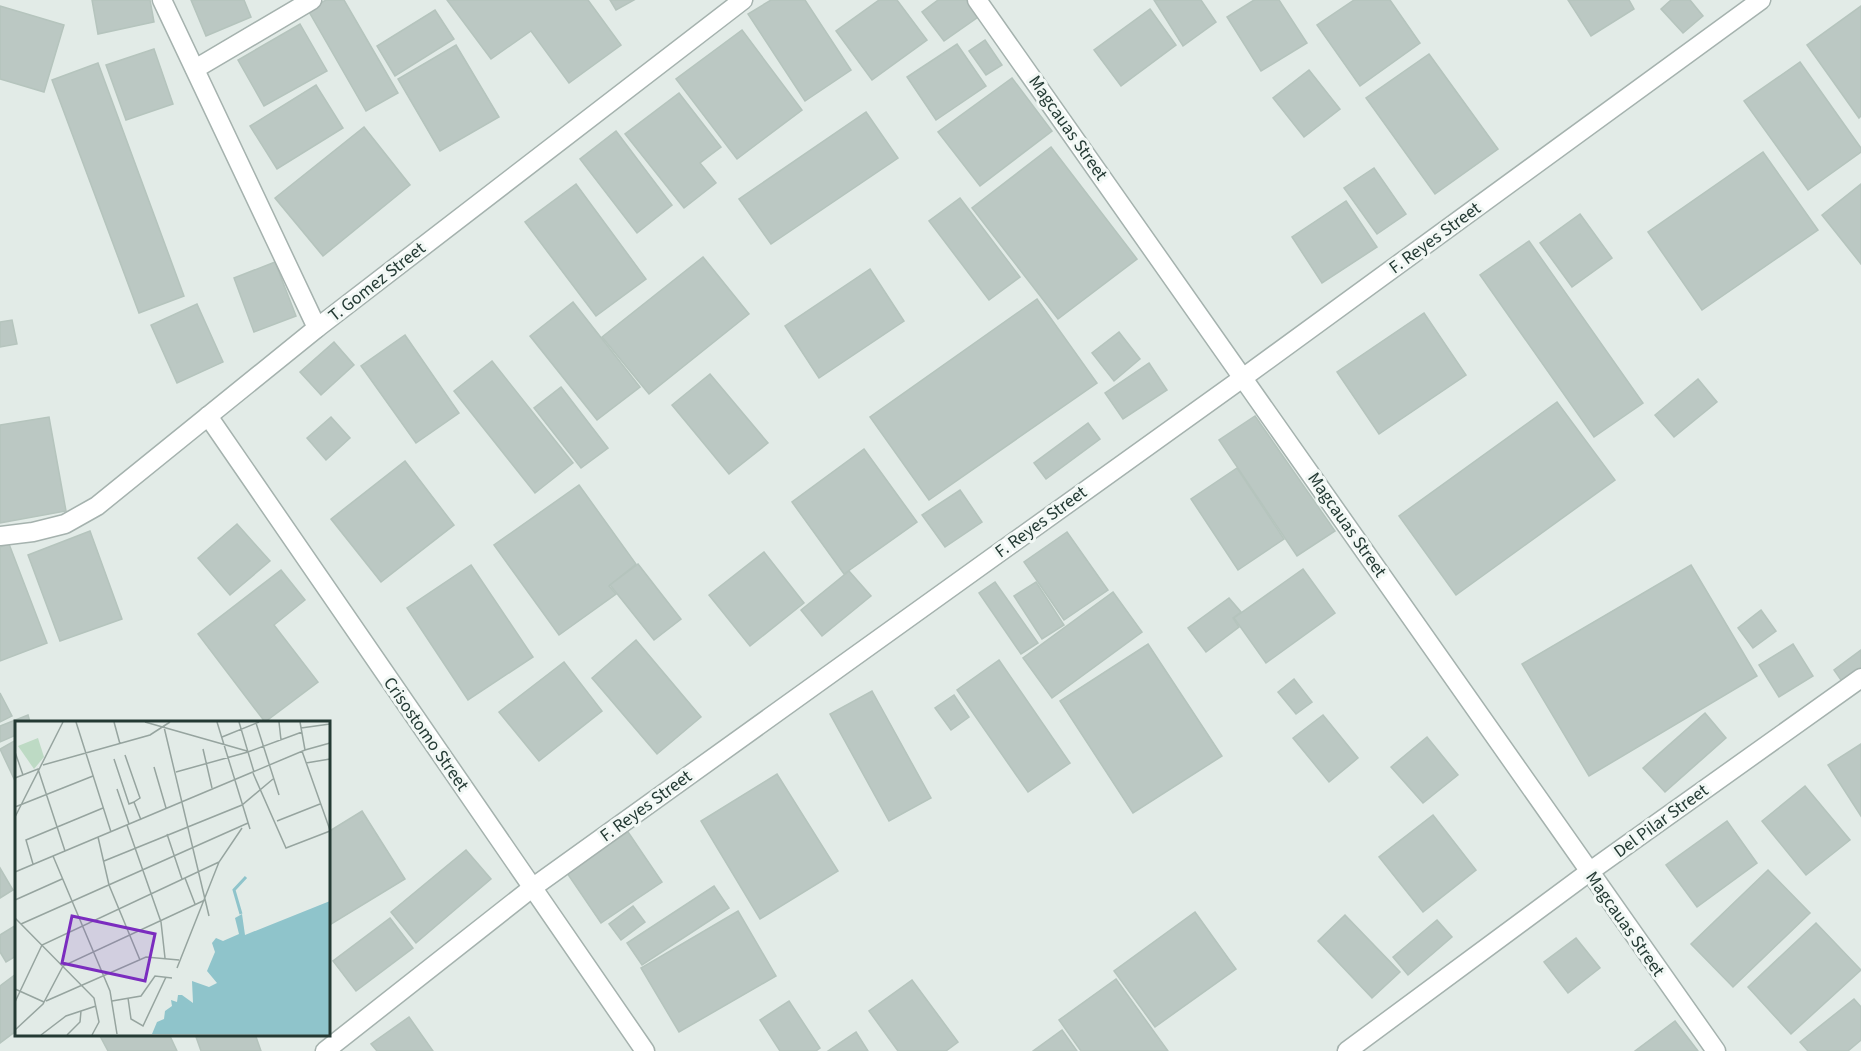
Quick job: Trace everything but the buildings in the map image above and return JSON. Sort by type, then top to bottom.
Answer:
[{"type":"street","points":[[162,0],[317,327]]},
{"type":"street","points":[[195,69],[312,0]]},
{"type":"street","name":"T. Gomez Street","points":[[0,536],[33,532],[65,524],[97,506],[317,327],[743,0]]},
{"type":"street","name":"Magcauas Street","points":[[977,0],[1716,1051]]},
{"type":"street","name":"F. Reyes Street","points":[[325,1051],[532,888],[1244,377],[1761,0]]},
{"type":"street","name":"Crisostomo Street","points":[[208,416],[645,1051]]},
{"type":"street","name":"Del Pilar Street","points":[[1347,1051],[1589,872],[1861,678]]}]
